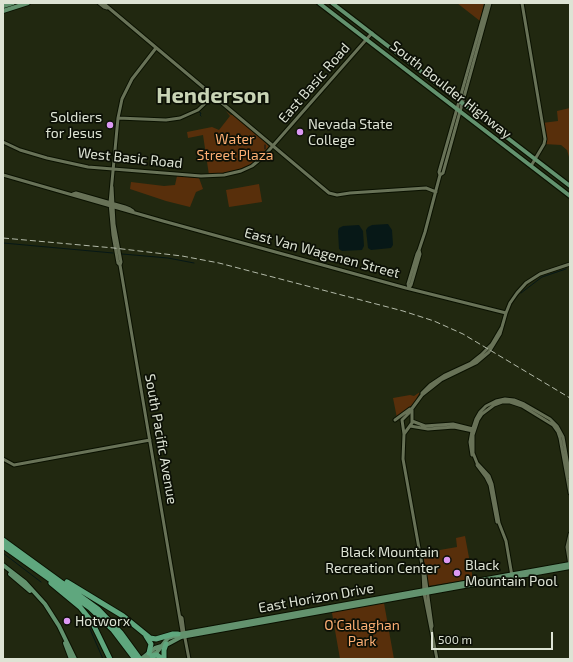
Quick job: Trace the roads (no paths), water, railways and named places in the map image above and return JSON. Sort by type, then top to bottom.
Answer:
[{"type":"highway","points":[[3,540],[98,609],[121,633],[141,659]]},
{"type":"highway","points":[[3,546],[73,595],[97,615],[113,630],[135,659]]},
{"type":"highway","points":[[28,558],[123,616],[153,639],[178,634]]},
{"type":"highway","points":[[30,565],[85,613],[94,626],[110,659]]},
{"type":"highway","points":[[145,634],[151,644],[149,656],[157,655],[163,659],[164,645]]},
{"type":"main road","points":[[3,6],[18,3]]},
{"type":"main road","points":[[3,11],[14,4],[28,3]]},
{"type":"main road","name":"South Boulder Highway","points":[[319,3],[570,197]]},
{"type":"main road","name":"South Boulder Highway","points":[[332,3],[570,186]]},
{"type":"main road","points":[[480,117],[483,112]]},
{"type":"main road","points":[[502,134],[506,130]]},
{"type":"main road","name":"East Horizon Drive","points":[[184,635],[328,607],[512,576],[570,564]]},
{"type":"main road","points":[[3,567],[12,571],[53,615],[72,658]]},
{"type":"main road","points":[[3,567],[31,590],[61,633]]},
{"type":"main road","name":"East Horizon Drive","points":[[184,635],[310,614],[425,591]]},
{"type":"main road","points":[[358,605],[363,602],[376,600],[377,598]]},
{"type":"main road","points":[[310,614],[328,607]]},
{"type":"main road","points":[[46,610],[53,615]]},
{"type":"main road","points":[[164,645],[168,638],[178,634],[184,635]]},
{"type":"main road","points":[[141,659],[149,656],[155,648],[184,635]]},
{"type":"street","points":[[99,3],[104,7],[109,8]]},
{"type":"street","points":[[103,3],[332,195],[426,188],[436,192]]},
{"type":"street","points":[[522,3],[545,139],[544,144],[531,166]]},
{"type":"street","points":[[409,288],[420,254],[419,250],[436,192],[440,175],[439,172],[459,110],[488,6]]},
{"type":"street","name":"East Basic Road","points":[[272,146],[372,33]]},
{"type":"street","name":"South Pacific Avenue","points":[[156,48],[132,78],[122,100],[118,118],[112,204],[121,262],[120,265],[189,659]]},
{"type":"street","points":[[118,118],[166,120],[180,118],[198,110],[213,96]]},
{"type":"street","name":"West Basic Road","points":[[3,142],[33,154],[68,163],[114,169],[201,176],[241,171],[252,166],[263,157],[272,146]]},
{"type":"street","name":"East Van Wagenen Street","points":[[3,175],[130,208],[133,211],[146,216],[506,314]]},
{"type":"street","points":[[436,659],[425,591],[424,575],[403,459],[404,434],[402,420],[413,408],[425,389],[440,378],[482,356],[492,344],[502,327],[514,296],[529,281],[545,272],[570,264]]},
{"type":"street","points":[[512,576],[506,541],[499,523],[492,484],[489,476],[477,462],[474,455],[472,442],[473,430],[478,415],[486,406],[505,399],[522,402],[553,421],[563,437],[570,477]]},
{"type":"street","points":[[473,430],[482,414],[491,406],[502,402],[518,404],[548,421],[556,429],[559,435],[570,493]]},
{"type":"street","points":[[396,420],[413,408]]},
{"type":"street","points":[[404,434],[410,426],[413,408]]},
{"type":"street","points":[[406,417],[409,417],[425,426],[453,424],[473,430]]},
{"type":"street","points":[[403,425],[406,427],[410,426],[428,429],[454,427],[473,430]]},
{"type":"street","points":[[3,460],[14,465],[150,440]]},
{"type":"street","points":[[570,534],[567,547],[570,564]]},
{"type":"street","points":[[570,541],[570,556]]},
{"type":"waterway","points":[[199,112],[201,113],[201,116]]},
{"type":"waterway","points":[[239,153],[244,150]]},
{"type":"waterway","points":[[3,243],[113,253]]},
{"type":"waterway","points":[[122,254],[168,258],[194,263]]},
{"type":"waterway","points":[[521,293],[542,277],[566,269]]},
{"type":"waterway","points":[[3,553],[41,582]]},
{"type":"waterway","points":[[90,629],[103,659]]},
{"type":"railway","points":[[3,238],[182,256],[219,263],[403,311],[434,321],[463,334],[570,398]]},
{"type":"place","name":"Soldiers for Jesus","points":[[110,125]]},
{"type":"place","name":"Nevada State College","points":[[300,132]]},
{"type":"place","name":"Black Mountain Recreation Center","points":[[447,560]]},
{"type":"place","name":"Black Mountain Pool","points":[[457,573]]},
{"type":"place","name":"Hotworx","points":[[67,621]]},
{"type":"district","name":"Henderson","points":[[213,96]]},
{"type":"park label","name":"Water Street Plaza","points":[[235,148]]},
{"type":"park label","name":"O'Callaghan Park","points":[[362,634]]}]
